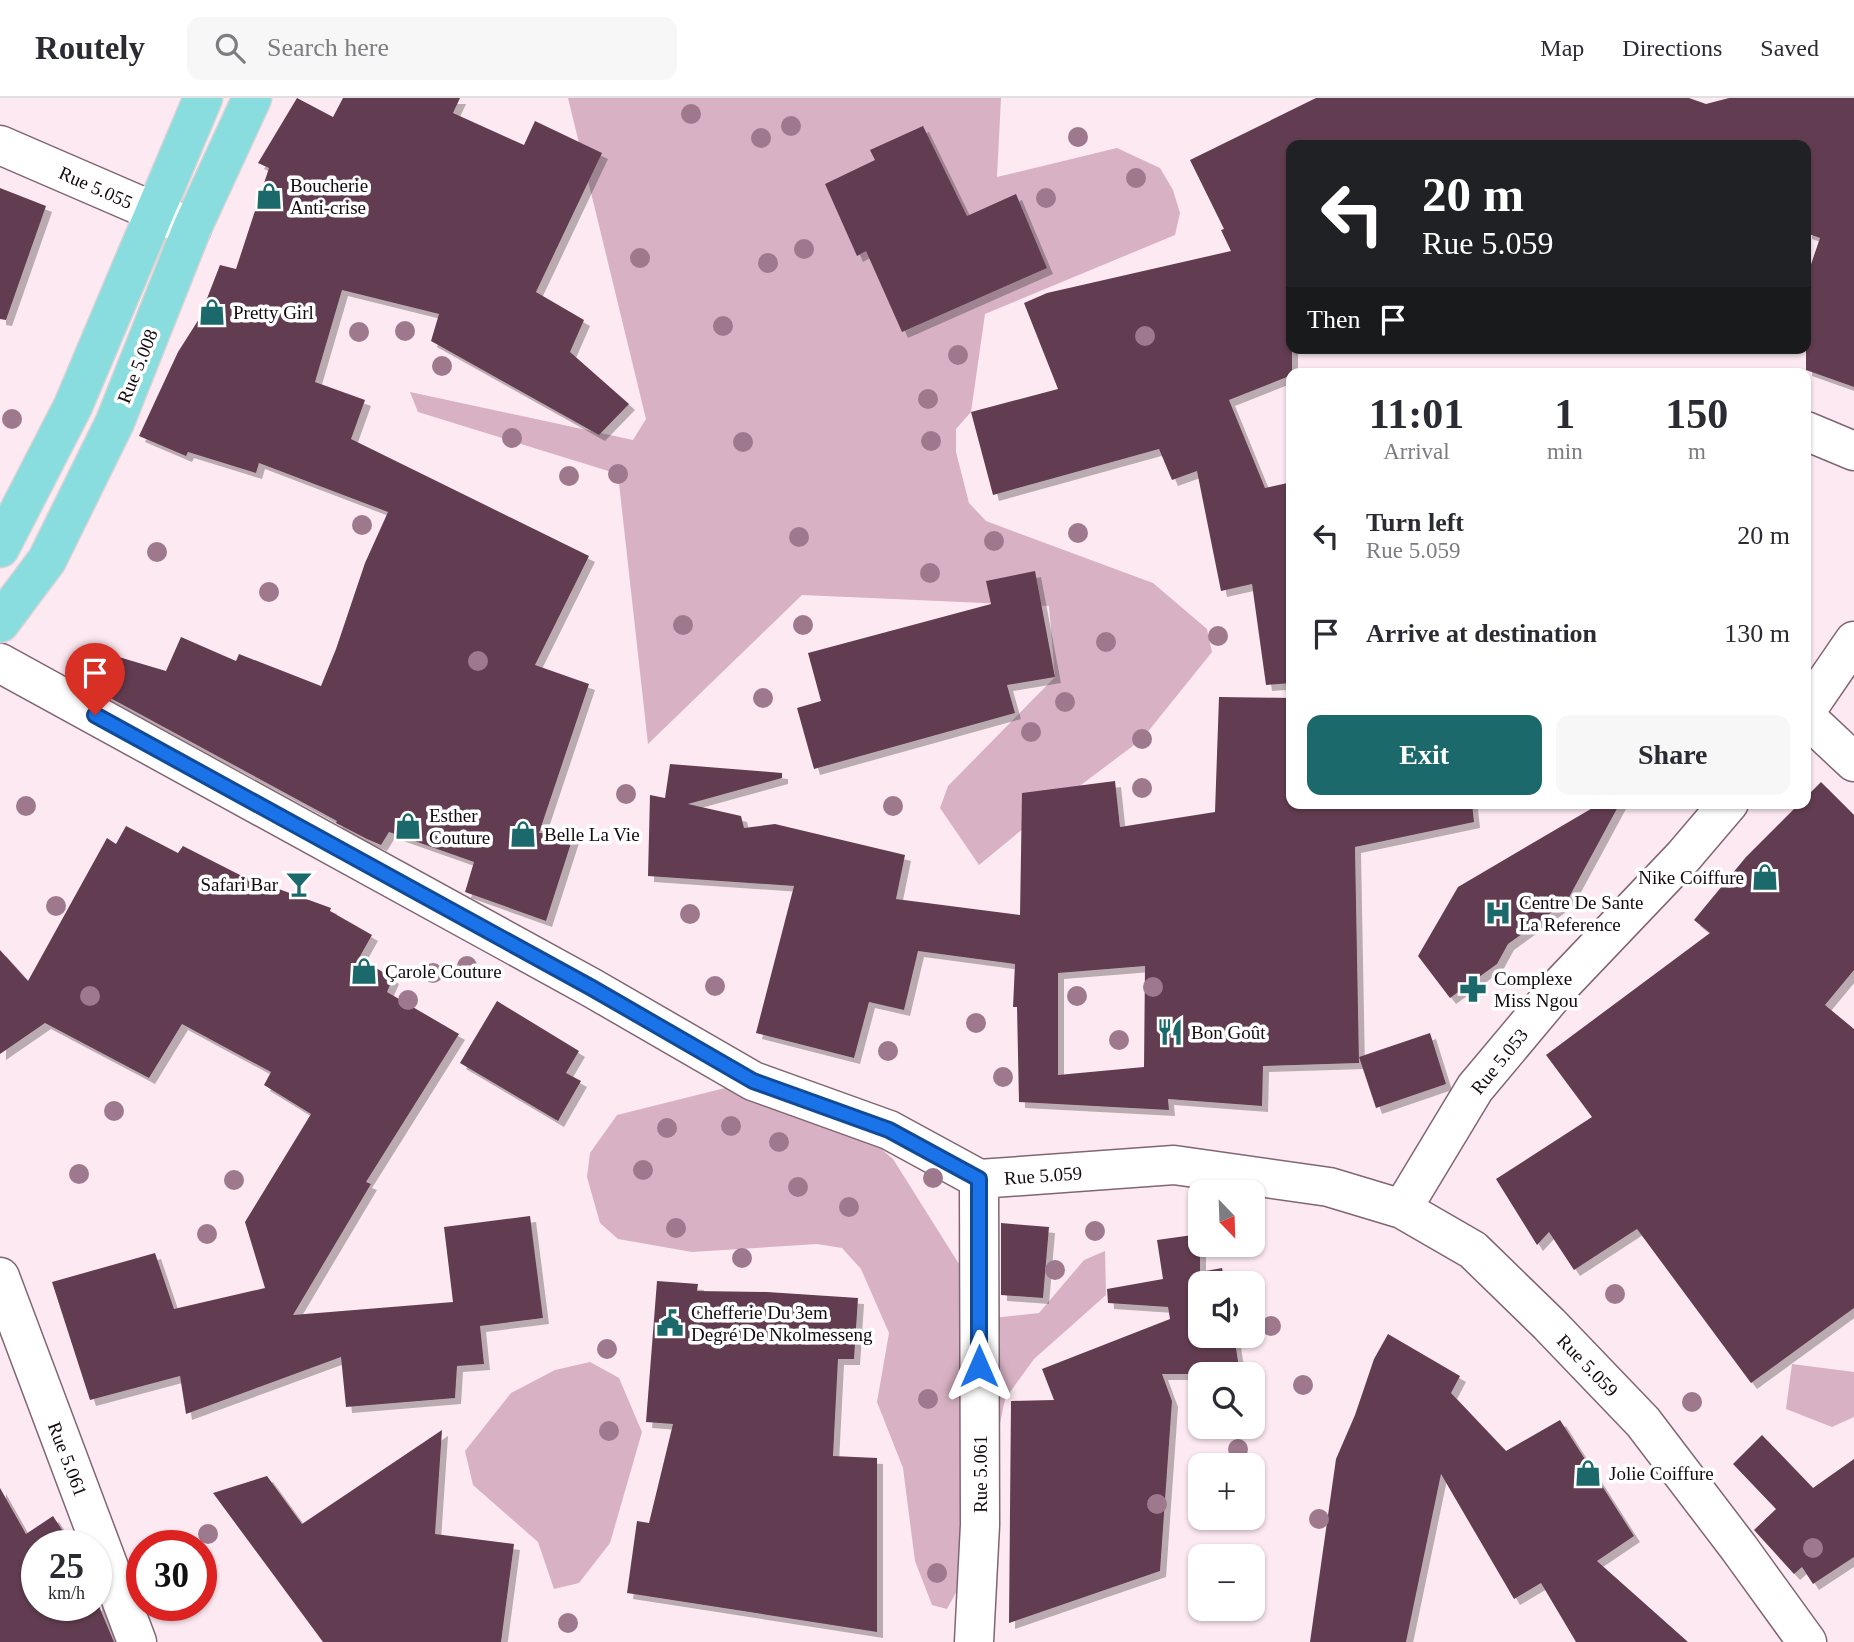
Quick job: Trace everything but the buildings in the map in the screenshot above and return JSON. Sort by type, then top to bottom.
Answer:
[{"type":"main road","points":[[0,548],[73,406],[203,98]]},
{"type":"main road","name":"Rue 5.008","points":[[0,623],[47,560],[115,422],[192,228],[252,98]]},
{"type":"street","name":"Rue 5.055","points":[[0,145],[192,228]]},
{"type":"street","points":[[1811,433],[1854,451]]},
{"type":"street","points":[[1811,704],[1854,641]]},
{"type":"street","name":"Rue 5.059","points":[[0,663],[592,988],[753,1081],[889,1130],[979,1179],[1174,1165],[1329,1187],[1402,1209],[1473,1250],[1643,1422],[1807,1642]]},
{"type":"street","points":[[1811,722],[1854,762]]},
{"type":"street","name":"Rue 5.053","points":[[1402,1209],[1475,1088],[1562,984],[1683,857],[1724,809]]},
{"type":"street","name":"Rue 5.061","points":[[974,1642],[980,1525],[979,1179]]},
{"type":"street","name":"Rue 5.061","points":[[0,1277],[137,1642]]},
{"type":"shaded area","points":[[568,98],[1001,98],[997,177],[1117,148],[1160,168],[1173,190],[1180,213],[1175,235],[985,314],[971,412],[956,429],[956,452],[969,503],[986,521],[1153,583],[1207,629],[1212,652],[1142,739],[979,865],[940,808],[948,786],[1055,677],[1049,606],[802,595],[648,744],[618,474],[418,412],[410,392],[633,440],[646,419]]},
{"type":"shaded area","points":[[753,1081],[840,1114],[893,1159],[993,1318],[1039,1313],[1084,1260],[1105,1251],[1106,1295],[1034,1359],[1005,1399],[971,1565],[947,1609],[932,1605],[915,1561],[903,1468],[877,1402],[889,1333],[861,1269],[842,1248],[817,1244],[692,1252],[618,1239],[600,1223],[587,1177],[590,1153],[617,1115]]},
{"type":"shaded area","points":[[590,1362],[619,1378],[642,1432],[610,1543],[579,1583],[554,1589],[538,1542],[473,1485],[465,1451],[511,1393],[555,1370]]},
{"type":"shaded area","points":[[1792,1364],[1854,1372],[1854,1417],[1832,1427],[1786,1409]]},
{"type":"place","name":"Boucherie Anti-crise","points":[[269,196]]},
{"type":"place","name":"Pretty Girl","points":[[212,312]]},
{"type":"place","name":"Esther Couture","points":[[408,826]]},
{"type":"place","name":"Belle La Vie","points":[[523,834]]},
{"type":"place","name":"Nike Coiffure","points":[[1765,877]]},
{"type":"place","name":"Safari Bar","points":[[299,884]]},
{"type":"place","name":"Centre De Sante La Reference","points":[[1498,913]]},
{"type":"place","name":"Çarole Couture","points":[[364,971]]},
{"type":"place","name":"Complexe Miss Ngou","points":[[1473,989]]},
{"type":"place","name":"Bon Goût","points":[[1170,1032]]},
{"type":"place","name":"Chefferie Du 3em Degré De Nkolmesseng","points":[[670,1323]]},
{"type":"place","name":"Jolie Coiffure","points":[[1588,1473]]},
{"type":"route","points":[[95,715],[592,988],[753,1081],[889,1130],[979,1179],[979,1366]]}]
